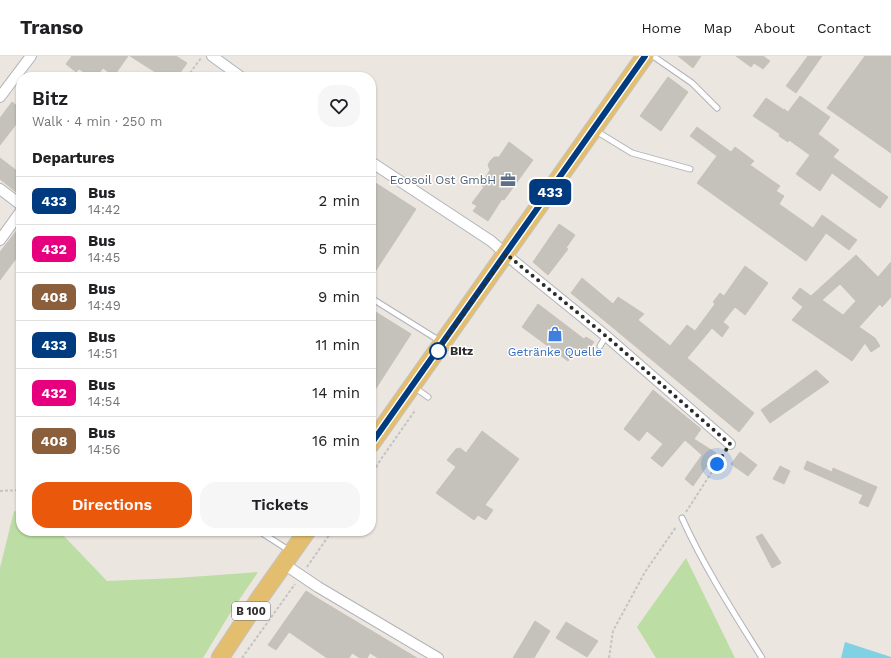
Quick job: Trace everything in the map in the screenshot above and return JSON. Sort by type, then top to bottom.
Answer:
[{"type":"main road","points":[[376,437],[413,387],[645,56]]},
{"type":"main road","name":"B 100","points":[[220,658],[303,536]]},
{"type":"street","points":[[19,72],[31,56]]},
{"type":"street","points":[[212,56],[233,72]]},
{"type":"street","points":[[0,96],[16,75]]},
{"type":"street","points":[[376,165],[484,236],[606,336],[730,444]]},
{"type":"street","points":[[0,189],[16,201]]},
{"type":"street","points":[[0,240],[16,218]]},
{"type":"street","points":[[288,558],[301,576],[438,658]]},
{"type":"lane","points":[[653,56],[692,83],[717,108]]},
{"type":"lane","points":[[594,129],[632,153],[690,169]]},
{"type":"lane","points":[[376,301],[443,343]]},
{"type":"lane","points":[[600,346],[606,336]]},
{"type":"lane","points":[[413,387],[428,397]]},
{"type":"lane","points":[[682,518],[690,536],[762,658]]},
{"type":"lane","points":[[264,536],[288,558]]},
{"type":"path","points":[[191,72],[204,56]]},
{"type":"path","points":[[376,468],[414,412],[414,407]]},
{"type":"path","points":[[609,658],[614,631],[646,572],[730,444]]},
{"type":"path","points":[[0,491],[16,489]]},
{"type":"path","points":[[242,658],[329,536]]},
{"type":"green space","points":[[14,511],[16,511],[16,536],[64,536],[107,581],[258,572],[229,615],[203,658],[0,658],[0,568]]},
{"type":"green space","points":[[686,558],[735,658],[656,658],[637,627]]},
{"type":"water","points":[[845,642],[891,657],[891,658],[841,658]]},
{"type":"building","points":[[72,56],[128,56],[117,72],[108,72],[103,68],[100,72],[84,72],[79,69],[76,72],[66,64]]},
{"type":"building","points":[[130,56],[176,56],[187,63],[181,72],[155,72]]},
{"type":"building","points":[[678,56],[701,56],[693,68]]},
{"type":"building","points":[[736,56],[763,56],[770,61],[763,69],[754,63],[751,67]]},
{"type":"building","points":[[808,56],[822,56],[796,93],[786,86]]},
{"type":"building","points":[[865,56],[891,56],[891,153],[827,108]]},
{"type":"building","points":[[668,77],[688,92],[661,131],[640,116]]},
{"type":"building","points":[[800,96],[830,117],[818,134],[839,150],[833,157],[888,197],[880,208],[832,173],[820,191],[796,174],[810,155],[789,140],[788,142],[779,136],[780,134],[753,116],[766,98],[788,112]]},
{"type":"building","points":[[12,102],[16,105],[16,124],[0,145],[0,118]]},
{"type":"building","points":[[697,127],[731,152],[735,147],[754,161],[750,165],[780,186],[776,191],[784,196],[779,204],[813,228],[822,215],[857,240],[849,250],[826,233],[806,261],[697,183],[717,156],[690,136]]},
{"type":"building","points":[[509,142],[533,160],[504,200],[502,199],[488,221],[473,211],[477,206],[472,203],[484,187],[481,185],[490,170],[488,165],[490,161],[494,157],[499,157]]},
{"type":"building","points":[[0,158],[16,170],[16,192],[0,179]]},
{"type":"building","points":[[376,183],[416,209],[376,270]]},
{"type":"building","points":[[559,224],[575,235],[566,248],[568,249],[548,275],[533,262]]},
{"type":"building","points":[[16,231],[16,259],[0,280],[0,252]]},
{"type":"building","points":[[856,255],[878,277],[891,262],[891,297],[882,307],[880,304],[859,327],[875,338],[880,346],[871,352],[865,343],[852,361],[792,320],[803,307],[792,298],[800,288],[811,296]],"holes":[[[840,284],[856,301],[843,315],[822,300]]]},
{"type":"building","points":[[745,266],[768,283],[745,315],[735,307],[723,322],[729,327],[722,337],[712,328],[687,358],[754,413],[739,432],[571,293],[582,278],[613,304],[618,297],[644,314],[638,320],[670,346],[687,325],[695,331],[715,304],[713,302],[720,293],[724,296]]},
{"type":"building","name":"Getränke Quelle","points":[[538,304],[584,339],[586,337],[594,342],[584,356],[576,350],[568,361],[522,327]]},
{"type":"building","points":[[376,312],[411,334],[376,388]]},
{"type":"building","points":[[816,370],[829,382],[770,423],[761,410]]},
{"type":"building","points":[[653,390],[701,429],[694,439],[716,453],[693,486],[685,479],[702,455],[685,440],[662,467],[651,458],[663,444],[647,431],[639,441],[624,429]]},
{"type":"building","points":[[482,431],[519,459],[485,505],[493,510],[486,520],[478,515],[474,520],[436,493],[456,467],[447,460],[456,449],[460,448],[466,453]]},
{"type":"building","points":[[740,452],[757,465],[748,476],[731,464]]},
{"type":"building","points":[[807,461],[832,472],[833,468],[877,487],[868,507],[859,503],[863,495],[804,469]]},
{"type":"building","points":[[780,466],[790,471],[784,484],[773,479]]},
{"type":"building","points":[[762,534],[781,563],[772,568],[756,537]]},
{"type":"building","points":[[306,591],[417,658],[378,658],[370,653],[367,658],[360,658],[352,653],[349,658],[327,658],[289,632],[276,650],[268,645]]},
{"type":"building","points":[[535,621],[550,631],[534,658],[513,658]]},
{"type":"building","points":[[566,622],[598,641],[587,657],[556,638]]},
{"type":"bus line","name":"433","points":[[376,437],[645,56]]},
{"type":"place","name":"Ecosoil Ost GmbH","points":[[508,180]]},
{"type":"place","name":"Getränke Quelle","points":[[555,334]]},
{"type":"place","name":"Bitz","points":[[438,351]]},
{"type":"route","points":[[438,351],[434,356],[506,254],[606,336],[730,444],[717,464]]}]
